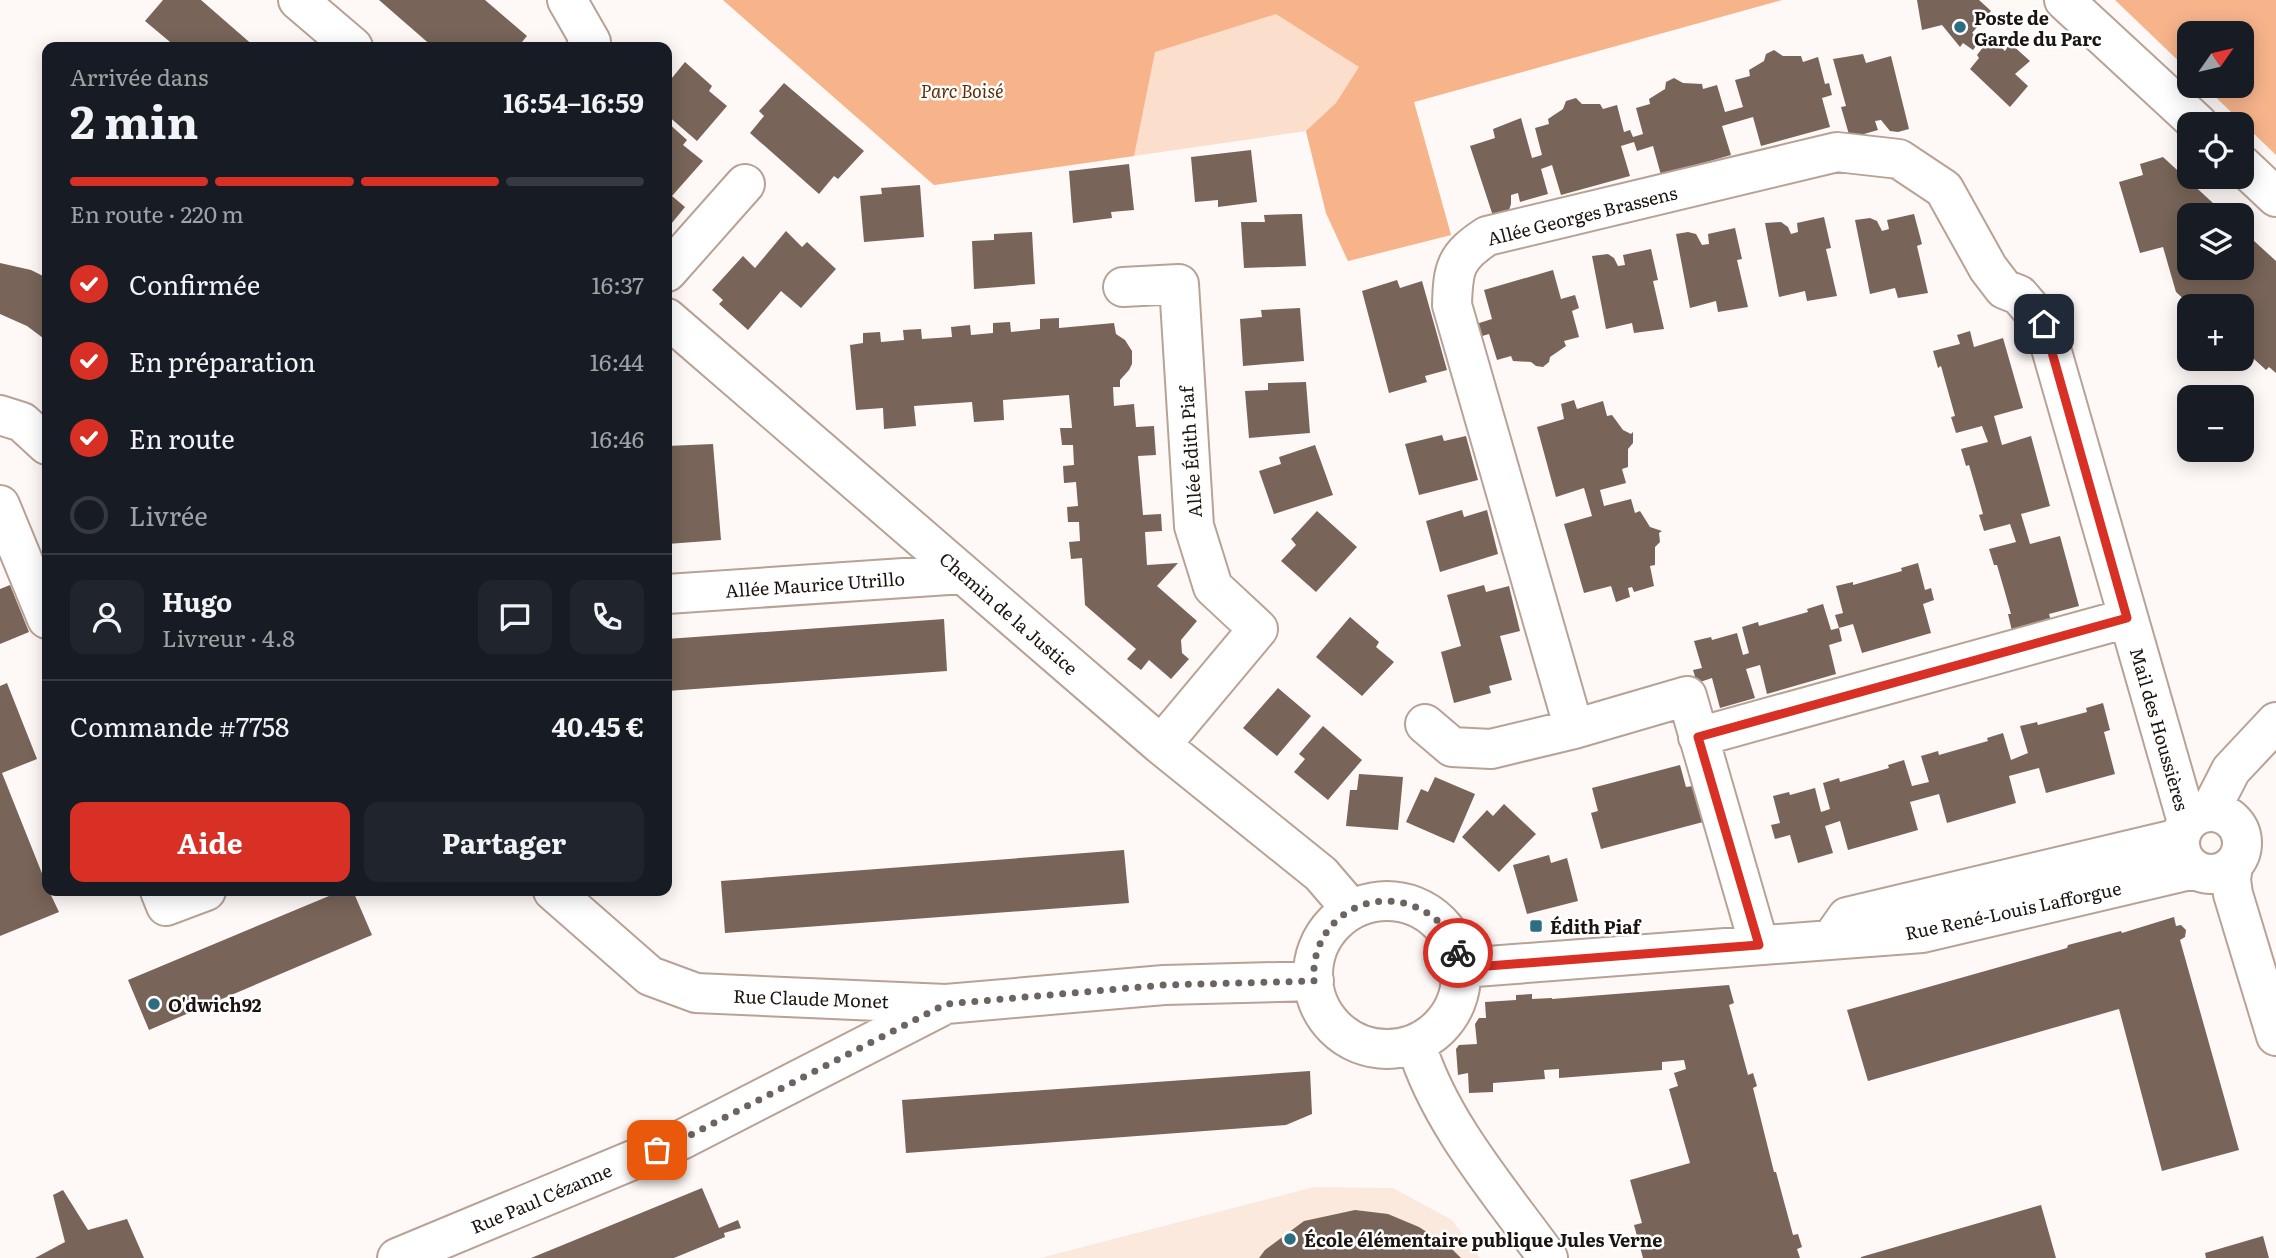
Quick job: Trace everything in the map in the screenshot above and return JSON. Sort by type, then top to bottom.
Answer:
[{"type":"street","points":[[298,0],[347,42]]},
{"type":"street","points":[[567,0],[591,42]]},
{"type":"street","points":[[2064,0],[2185,112]]},
{"type":"street","name":"Allée Georges Brassens","points":[[1574,729],[1452,305],[1452,276],[1465,251],[1487,236],[1837,152],[1899,159],[1944,189],[1988,268],[2004,289]]},
{"type":"street","points":[[2254,176],[2276,197]]},
{"type":"street","points":[[672,266],[745,184]]},
{"type":"street","name":"Allée Édith Piaf","points":[[1123,287],[1179,284],[1194,526],[1213,587],[1258,629],[1161,746]]},
{"type":"street","name":"Mail des Houssières","points":[[2004,289],[2020,295],[2044,324],[2127,618],[2207,853],[2276,1036]]},
{"type":"street","name":"Chemin de la Justice","points":[[672,322],[1161,746],[1321,874],[1351,909]]},
{"type":"street","points":[[0,415],[22,422],[42,440]]},
{"type":"street","points":[[0,505],[42,607]]},
{"type":"street","name":"Allée Maurice Utrillo","points":[[672,594],[963,573]]},
{"type":"street","points":[[1698,737],[2127,618]]},
{"type":"street","points":[[1425,724],[1452,747],[1491,750],[1686,696],[1759,945]]},
{"type":"street","points":[[2207,853],[2231,770],[2276,722]]},
{"type":"street","name":"Rue René-Louis Lafforgue","points":[[1462,968],[1922,933],[2207,853]]},
{"type":"street","points":[[162,896],[166,906],[193,896]]},
{"type":"street","name":"Rue Claude Monet","points":[[559,896],[650,976],[696,993],[946,1004],[1164,985],[1314,981]]},
{"type":"street","points":[[1385,900],[1407,903],[1427,912],[1444,927],[1456,946],[1462,968],[1459,996],[1447,1021],[1433,1035],[1416,1044],[1394,1050],[1371,1048],[1350,1040],[1332,1026],[1320,1008],[1313,965],[1318,946],[1328,929],[1351,909],[1385,900]]},
{"type":"street","name":"Rue Paul Cézanne","points":[[397,1258],[681,1140],[946,1004]]},
{"type":"street","points":[[1416,1044],[1423,1069],[1455,1129],[1548,1258]]},
{"type":"shaded area","name":"École élémentaire publique Jules Verne","points":[[1314,1187],[1393,1188],[1452,1220],[1480,1258],[1040,1258]]},
{"type":"green space","name":"Parc Boisé","points":[[723,0],[1782,0],[1414,102],[1451,235],[1348,261],[1326,213],[1306,131],[934,185]]},
{"type":"green space","name":"Parc Boisé","points":[[723,0],[1782,0],[1414,102],[1451,235],[1348,261],[1326,213],[1306,131],[1336,103],[1359,67],[1276,14],[1155,52],[1134,156],[934,185]]},
{"type":"green space","points":[[2115,0],[2276,0],[2276,155],[2254,134],[2254,112],[2231,112],[2217,98],[2254,98],[2254,21],[2177,21],[2177,59]]},
{"type":"building","points":[[163,0],[201,0],[249,42],[170,42],[145,21]]},
{"type":"building","points":[[379,0],[485,0],[527,36],[522,42],[427,42]]},
{"type":"building","name":"Poste de Garde du Parc","points":[[1917,0],[1979,0],[1991,11],[1972,33],[1981,39],[1973,50],[1963,43],[1960,47],[1942,25],[1922,30]]},
{"type":"building","points":[[1991,37],[2005,51],[2010,43],[2030,61],[2015,74],[2028,86],[2010,107],[1970,69]]},
{"type":"building","points":[[1774,50],[1783,56],[1801,56],[1803,62],[1818,57],[1825,84],[1829,83],[1832,95],[1822,98],[1830,127],[1761,146],[1753,117],[1722,126],[1731,155],[1661,175],[1653,146],[1637,151],[1634,142],[1621,146],[1630,176],[1561,195],[1552,165],[1541,169],[1548,194],[1520,202],[1518,193],[1511,195],[1509,210],[1493,216],[1470,146],[1495,138],[1493,129],[1521,118],[1532,158],[1542,155],[1535,128],[1549,124],[1548,119],[1563,109],[1566,101],[1576,98],[1582,104],[1600,104],[1603,109],[1617,105],[1624,132],[1630,130],[1633,137],[1643,134],[1636,108],[1650,104],[1649,99],[1665,89],[1666,82],[1674,78],[1683,83],[1702,84],[1703,89],[1717,85],[1725,112],[1743,107],[1735,80],[1750,76],[1749,70],[1764,61],[1766,54]]},
{"type":"building","points":[[1863,54],[1866,63],[1891,56],[1909,129],[1890,131],[1881,120],[1875,121],[1878,130],[1850,138],[1841,107],[1846,106],[1833,59]]},
{"type":"building","points":[[685,62],[712,86],[709,91],[727,106],[697,141],[672,119],[672,78]]},
{"type":"building","points":[[784,83],[864,151],[838,179],[834,176],[819,194],[750,133],[764,116],[759,111]]},
{"type":"building","points":[[672,126],[687,140],[683,145],[703,161],[672,196]]},
{"type":"building","points":[[1251,150],[1257,202],[1218,207],[1218,200],[1195,202],[1191,157]]},
{"type":"building","points":[[2163,157],[2177,170],[2177,189],[2198,189],[2213,203],[2177,203],[2177,280],[2254,280],[2254,241],[2276,261],[2276,373],[2269,367],[2266,370],[2254,359],[2254,294],[2178,294],[2163,247],[2140,253],[2119,182],[2143,175],[2140,164]]},
{"type":"building","points":[[1129,164],[1134,210],[1111,212],[1112,218],[1073,223],[1069,171]]},
{"type":"building","points":[[920,185],[924,237],[864,242],[860,196],[882,194],[881,188]]},
{"type":"building","points":[[672,196],[685,207],[672,223]]},
{"type":"building","points":[[1302,214],[1306,266],[1244,268],[1241,222],[1265,222],[1264,215]]},
{"type":"building","points":[[1914,214],[1922,244],[1917,246],[1928,293],[1898,298],[1895,288],[1870,294],[1855,220],[1870,218],[1877,221],[1882,231],[1889,229],[1887,220]]},
{"type":"building","points":[[1824,217],[1831,248],[1826,249],[1837,296],[1807,301],[1805,291],[1779,297],[1765,223],[1781,222],[1788,227],[1791,234],[1798,232],[1797,223]]},
{"type":"building","points":[[1735,228],[1742,259],[1737,260],[1748,307],[1718,312],[1716,301],[1690,308],[1676,234],[1696,234],[1702,245],[1709,244],[1708,234]]},
{"type":"building","points":[[786,231],[802,247],[807,242],[836,269],[801,308],[781,291],[748,330],[719,304],[723,300],[712,290],[743,256],[755,268]]},
{"type":"building","points":[[1032,232],[1035,284],[974,289],[972,241],[994,240],[994,234]]},
{"type":"building","points":[[1651,249],[1658,280],[1653,281],[1664,329],[1634,333],[1632,323],[1606,329],[1592,256],[1608,254],[1618,266],[1625,265],[1623,255]]},
{"type":"building","points":[[0,263],[31,270],[42,276],[42,337],[27,326],[0,314]]},
{"type":"building","points":[[1553,270],[1561,299],[1575,295],[1579,308],[1572,311],[1579,337],[1564,341],[1566,346],[1550,357],[1543,367],[1531,362],[1513,361],[1511,356],[1497,360],[1489,334],[1479,337],[1476,324],[1492,319],[1484,290]]},
{"type":"building","points":[[1397,280],[1400,288],[1422,281],[1447,370],[1425,376],[1427,382],[1389,393],[1362,291]]},
{"type":"building","points":[[1300,308],[1304,361],[1243,366],[1240,319],[1262,317],[1261,310]]},
{"type":"building","points":[[1059,318],[1059,328],[1114,323],[1116,334],[1125,340],[1132,351],[1129,370],[1120,380],[1120,387],[1113,387],[1114,406],[1134,404],[1136,427],[1154,426],[1156,455],[1138,456],[1143,515],[1161,514],[1162,531],[1145,532],[1147,565],[1178,563],[1157,586],[1197,621],[1181,640],[1182,653],[1189,659],[1171,679],[1149,660],[1141,670],[1127,659],[1136,649],[1085,605],[1082,558],[1071,559],[1069,542],[1080,541],[1079,522],[1068,522],[1067,507],[1078,506],[1076,482],[1064,483],[1063,466],[1074,465],[1073,445],[1062,445],[1060,428],[1072,428],[1069,395],[1003,400],[1004,420],[974,422],[972,402],[914,406],[916,426],[884,429],[883,408],[856,410],[850,345],[863,343],[863,333],[880,332],[881,342],[904,340],[903,330],[921,329],[922,339],[952,337],[951,327],[970,325],[971,335],[993,333],[993,323],[1010,322],[1011,332],[1040,329],[1040,319]]},
{"type":"building","points":[[1970,331],[1974,347],[2003,338],[2023,408],[1994,416],[2002,445],[2031,436],[2050,506],[2021,514],[2030,544],[2060,536],[2079,606],[2049,614],[2053,628],[2012,631],[2008,614],[2011,614],[2004,589],[1989,549],[2016,542],[2010,524],[1984,531],[1979,515],[1983,514],[1976,489],[1961,449],[1988,442],[1982,426],[1956,433],[1951,417],[1955,416],[1941,366],[1938,368],[1933,351],[1960,344],[1957,335]]},
{"type":"building","points":[[1306,382],[1310,433],[1249,438],[1245,391],[1268,390],[1268,383]]},
{"type":"building","points":[[1574,400],[1577,409],[1603,401],[1607,416],[1612,415],[1623,430],[1631,434],[1633,432],[1633,443],[1628,449],[1628,467],[1622,469],[1626,483],[1600,490],[1604,506],[1631,499],[1635,513],[1640,511],[1650,527],[1662,531],[1659,533],[1660,542],[1655,547],[1655,565],[1650,566],[1654,586],[1634,592],[1632,587],[1628,588],[1630,597],[1616,602],[1611,586],[1584,593],[1564,524],[1592,516],[1584,488],[1556,497],[1537,427],[1564,419],[1561,404]]},
{"type":"building","points":[[1442,435],[1444,441],[1466,436],[1478,480],[1419,495],[1405,444]]},
{"type":"building","points":[[713,444],[721,540],[672,544],[672,446]]},
{"type":"building","points":[[1315,445],[1333,495],[1274,514],[1259,471],[1281,464],[1279,457]]},
{"type":"building","points":[[1462,510],[1464,517],[1487,510],[1498,554],[1440,572],[1426,521]]},
{"type":"building","points":[[1317,511],[1357,547],[1316,592],[1281,561],[1296,545],[1291,539]]},
{"type":"building","points":[[1918,563],[1925,590],[1931,588],[1934,600],[1923,604],[1931,633],[1862,653],[1853,624],[1839,628],[1835,615],[1843,613],[1836,586],[1853,582],[1853,585],[1902,571],[1901,568]]},
{"type":"building","points":[[10,585],[29,632],[0,644],[0,589]]},
{"type":"building","points":[[1484,585],[1486,592],[1509,586],[1520,631],[1500,636],[1512,680],[1489,686],[1491,693],[1454,703],[1441,652],[1461,646],[1447,595]]},
{"type":"building","points":[[1823,604],[1831,630],[1839,628],[1842,641],[1829,645],[1836,674],[1767,694],[1760,665],[1746,669],[1755,698],[1720,708],[1712,678],[1697,683],[1693,670],[1702,668],[1694,641],[1711,637],[1712,640],[1737,633],[1743,655],[1749,653],[1742,627],[1758,622],[1759,626],[1808,612],[1807,609]]},
{"type":"building","points":[[1350,617],[1379,642],[1376,647],[1394,662],[1362,696],[1316,657]]},
{"type":"building","points":[[944,619],[947,671],[672,691],[672,639]]},
{"type":"building","points":[[7,683],[37,759],[2,773],[42,873],[42,896],[51,896],[59,912],[0,936],[0,686]]},
{"type":"building","points":[[1278,688],[1311,716],[1277,756],[1243,728]]},
{"type":"building","points":[[2103,703],[2110,730],[2104,732],[2115,774],[2046,793],[2039,768],[2009,776],[2016,803],[1947,823],[1939,794],[1910,802],[1918,830],[1848,850],[1840,821],[1825,826],[1833,853],[1798,863],[1790,835],[1775,839],[1771,825],[1780,823],[1773,796],[1789,792],[1790,795],[1815,788],[1821,812],[1830,809],[1823,783],[1839,778],[1840,782],[1889,768],[1888,765],[1904,760],[1912,786],[1929,782],[1921,756],[1938,751],[1939,755],[1988,741],[1987,738],[2003,733],[2011,760],[2028,753],[2020,726],[2037,722],[2038,725],[2087,712],[2086,708]]},
{"type":"building","points":[[1323,726],[1362,760],[1328,800],[1294,772],[1305,759],[1299,754]]},
{"type":"building","points":[[1680,765],[1686,787],[1693,786],[1703,822],[1601,849],[1591,813],[1598,811],[1592,788]]},
{"type":"building","points":[[1359,774],[1403,777],[1398,830],[1346,826],[1350,790],[1357,790]]},
{"type":"building","points":[[1435,777],[1475,794],[1454,843],[1406,822],[1421,789],[1428,792]]},
{"type":"building","points":[[1504,804],[1536,834],[1499,872],[1462,837],[1487,810],[1493,816]]},
{"type":"building","points":[[1124,850],[1129,903],[725,933],[721,881]]},
{"type":"building","points":[[1549,855],[1551,863],[1567,858],[1578,901],[1527,914],[1513,865]]},
{"type":"building","points":[[329,896],[355,896],[372,935],[149,1030],[128,980]]},
{"type":"building","points":[[2174,917],[2176,926],[2181,925],[2186,930],[2185,937],[2180,940],[2239,1150],[2162,1171],[2119,1009],[1868,1081],[1847,1010]]},
{"type":"building","points":[[1729,985],[1734,1003],[1729,1005],[1748,1075],[1753,1073],[1757,1086],[1753,1088],[1774,1172],[1793,1235],[1798,1234],[1802,1247],[1797,1249],[1800,1258],[1643,1258],[1634,1225],[1642,1223],[1630,1180],[1690,1163],[1669,1089],[1678,1086],[1674,1073],[1686,1069],[1684,1060],[1662,1062],[1662,1070],[1559,1078],[1559,1069],[1544,1070],[1545,1079],[1493,1083],[1493,1092],[1469,1093],[1468,1073],[1458,1075],[1456,1049],[1459,1045],[1477,1044],[1475,1024],[1479,1018],[1486,1018],[1485,1002],[1516,1000],[1516,995],[1532,994],[1532,999],[1552,999]]},
{"type":"building","points":[[1310,1071],[1312,1114],[1286,1125],[906,1153],[902,1100]]},
{"type":"building","points":[[702,1188],[719,1228],[738,1220],[741,1228],[724,1233],[725,1237],[674,1258],[531,1258]]},
{"type":"building","points":[[63,1190],[88,1230],[127,1219],[144,1258],[35,1258],[65,1242],[53,1195]]},
{"type":"building","points":[[2041,1205],[2056,1258],[1861,1258],[1861,1257]]},
{"type":"building","points":[[1355,1210],[1388,1214],[1419,1227],[1450,1247],[1461,1258],[1259,1258],[1265,1250],[1304,1221]]},
{"type":"building","points":[[2263,1236],[2269,1258],[2206,1258],[2205,1253]]},
{"type":"way so far","points":[[657,1150],[946,1004],[1164,985],[1314,981],[1313,965],[1318,946],[1328,929],[1351,909],[1385,900],[1407,903],[1427,912],[1444,927],[1458,953]]},
{"type":"place","name":"Poste de Garde du Parc","points":[[1960,27]]},
{"type":"place","name":"Édith Piaf","points":[[1536,926]]},
{"type":"place","name":"O'dwich92","points":[[154,1004]]},
{"type":"place","name":"École élémentaire publique Jules Verne","points":[[1290,1239]]},
{"type":"route","points":[[1458,953],[1462,968],[1759,945],[1698,737],[2127,618],[2044,324]]}]
